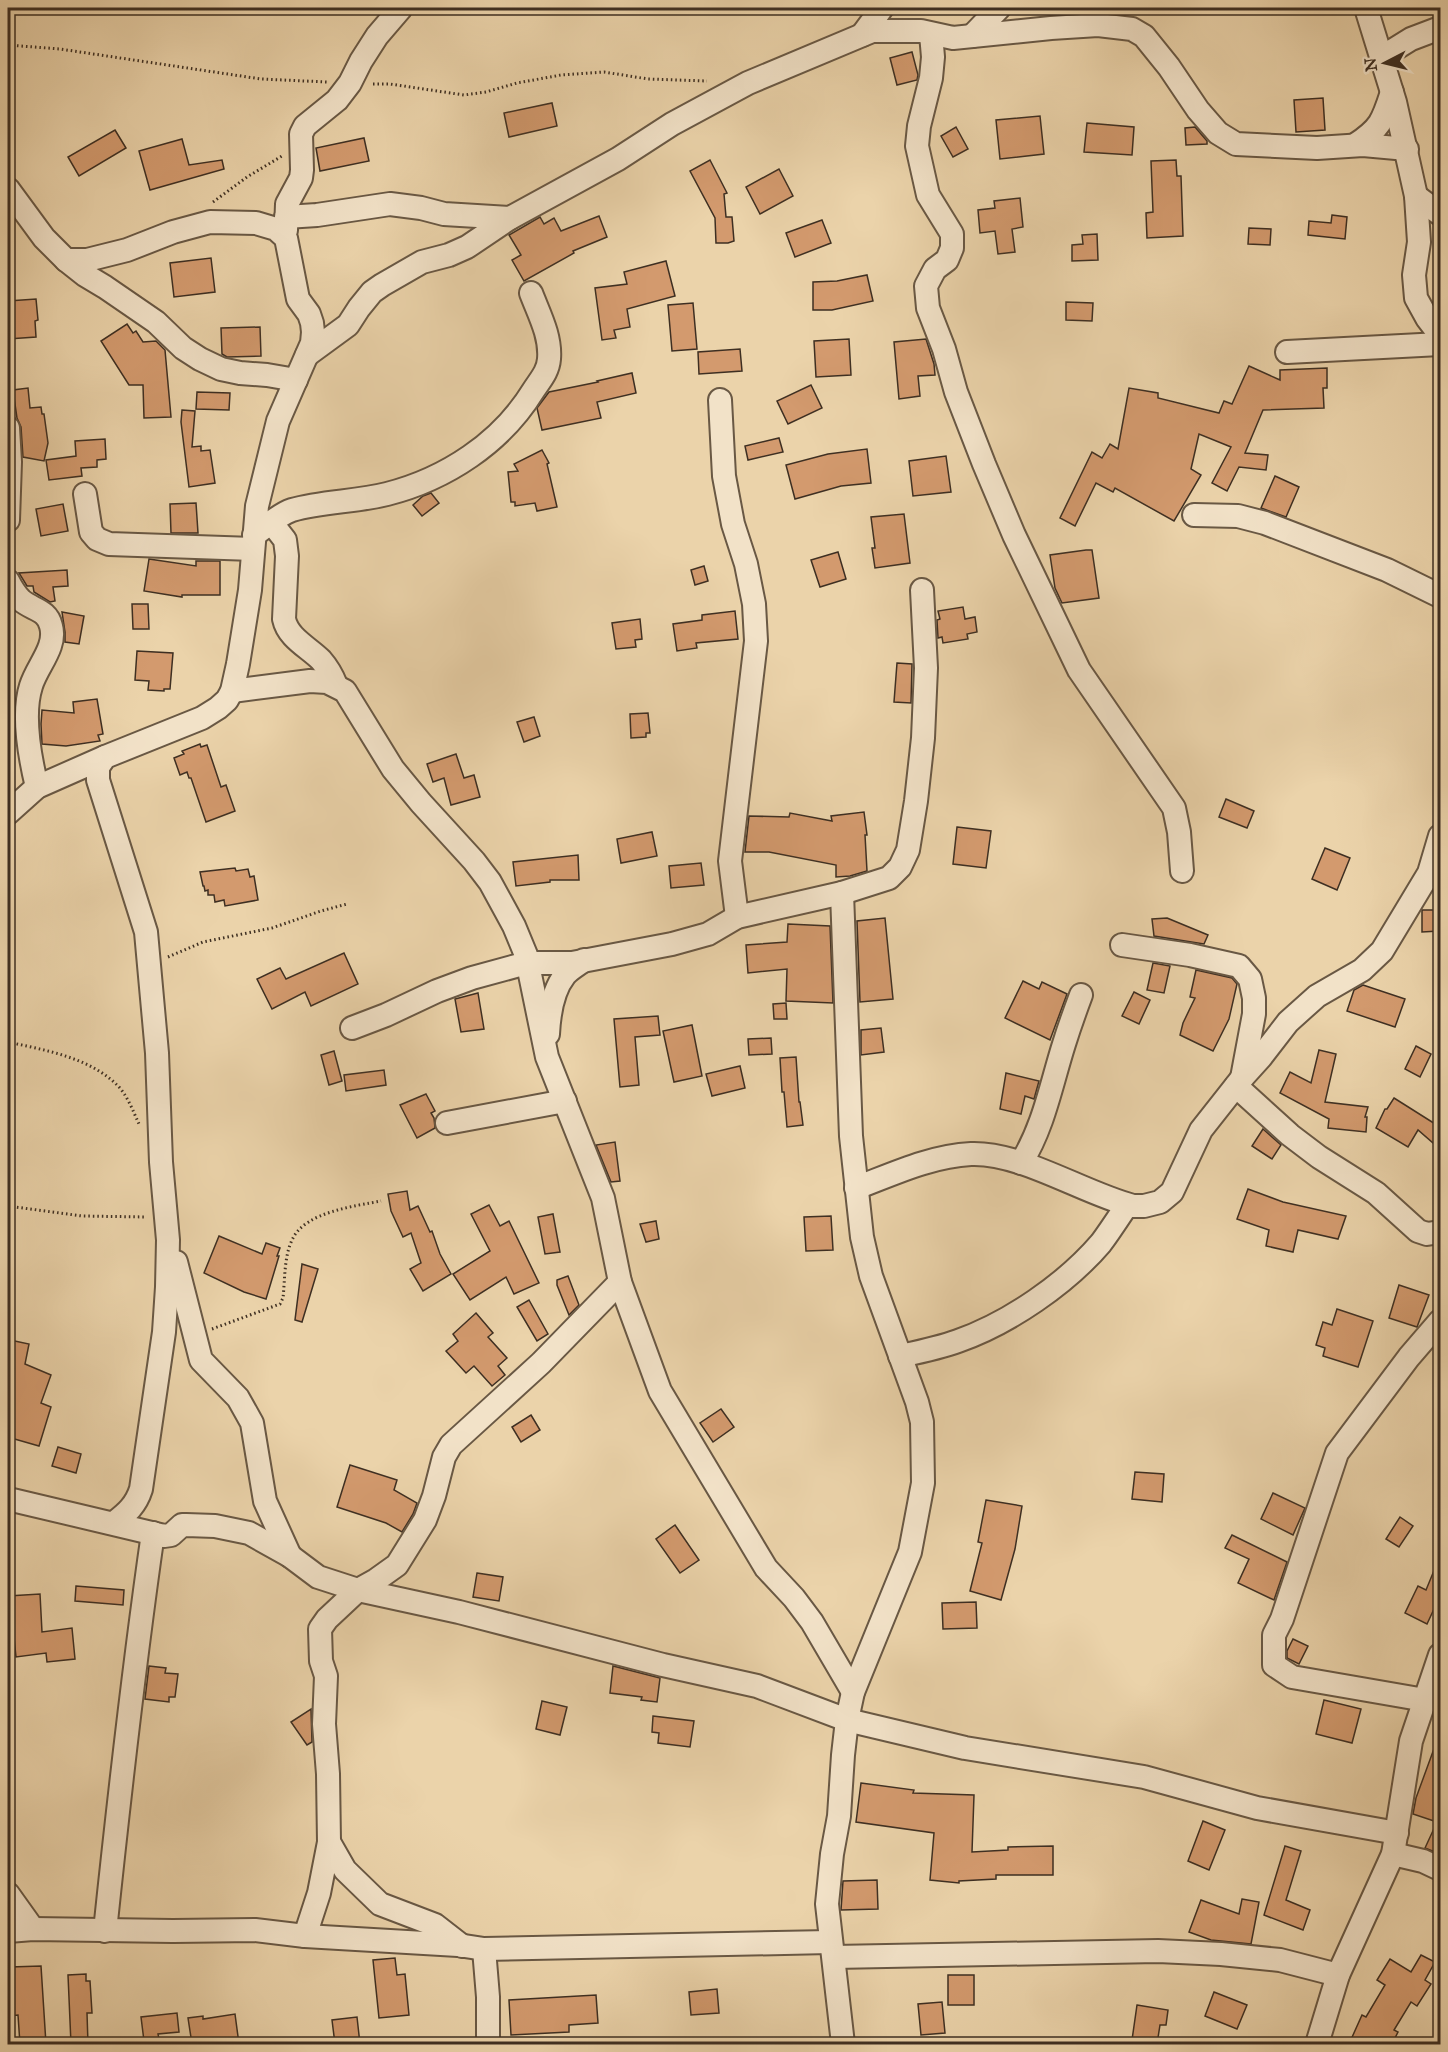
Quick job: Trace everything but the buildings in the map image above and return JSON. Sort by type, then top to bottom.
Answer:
[{"type":"street","points":[[8,813],[37,787],[202,718],[227,700],[232,691],[259,536],[257,506],[278,421],[307,355],[314,332],[309,314],[298,299],[286,227],[286,204],[302,170],[301,134],[305,126],[337,100],[350,83],[377,36],[401,8]]},
{"type":"street","points":[[862,34],[882,8]]},
{"type":"street","points":[[972,36],[999,8]]},
{"type":"street","points":[[1366,8],[1383,57],[1407,149],[1416,196],[1419,242],[1414,275],[1416,298],[1440,336]]},
{"type":"street","points":[[307,355],[348,325],[372,292],[422,262],[449,255],[467,247],[510,218],[618,159],[672,124],[748,83],[872,31],[921,31],[953,38],[1098,25],[1132,29],[1144,36],[1169,67],[1198,110],[1218,133],[1236,144],[1407,149]]},
{"type":"street","points":[[1383,57],[1411,39],[1440,28]]},
{"type":"street","points":[[931,34],[933,57],[931,78],[921,116],[917,146],[928,195],[952,234],[952,248],[947,260],[935,269],[926,286],[928,308],[945,349],[956,392],[984,464],[1014,535],[1078,670],[1174,808],[1179,832],[1182,871]]},
{"type":"street","points":[[1355,146],[1377,128],[1392,92]]},
{"type":"street","points":[[8,189],[44,238],[66,260],[156,322],[183,348],[200,359],[230,371],[296,380]]},
{"type":"street","points":[[1416,196],[1440,214]]},
{"type":"street","points":[[66,260],[87,260],[127,250],[173,232],[210,222],[256,223],[276,229],[317,215],[390,204],[444,214],[510,218]]},
{"type":"street","points":[[1419,242],[1440,228]]},
{"type":"street","points":[[259,536],[290,510],[386,495],[421,483],[451,469],[496,437],[514,419],[547,371],[550,356],[547,336],[531,293]]},
{"type":"street","points":[[1287,352],[1440,344]]},
{"type":"street","points":[[720,400],[724,476],[733,524],[746,564],[754,604],[756,641],[730,861],[737,916]]},
{"type":"street","points":[[8,428],[10,462],[8,520]]},
{"type":"street","points":[[85,494],[91,532],[109,544],[259,536],[285,540],[287,556],[284,619],[286,628],[321,660],[331,672],[336,685]]},
{"type":"street","points":[[1194,515],[1238,516],[1265,523],[1387,570],[1440,596]]},
{"type":"street","points":[[8,581],[22,600],[46,614],[51,625],[52,639],[30,686],[29,755],[37,787]]},
{"type":"street","points":[[352,1028],[452,985],[527,963],[565,963],[672,944],[708,934],[737,916],[842,893],[888,878],[900,867],[908,850],[916,801],[923,738],[926,668],[922,590]]},
{"type":"street","points":[[232,691],[310,681],[327,682],[345,691],[393,769],[490,882],[514,927],[526,956],[547,1057],[603,1198],[620,1282],[660,1391],[766,1568],[794,1598],[812,1622],[853,1692]]},
{"type":"street","points":[[105,757],[98,767],[98,780],[146,932],[157,1053],[159,1126],[168,1240],[164,1332],[141,1489],[131,1509],[114,1523]]},
{"type":"street","points":[[856,1188],[924,1162],[972,1154],[996,1155],[1127,1205],[1144,1206],[1160,1202],[1172,1192],[1201,1130],[1288,1022],[1317,996],[1362,970],[1382,951],[1429,873],[1440,836]]},
{"type":"street","points":[[842,893],[851,1136],[862,1237],[871,1276],[917,1402],[922,1422],[922,1483],[910,1552],[853,1692],[847,1720],[839,1816],[832,1854],[827,1904],[843,2044]]},
{"type":"street","points":[[1122,945],[1191,955],[1239,966],[1250,979],[1254,998],[1254,1014],[1239,1082]]},
{"type":"street","points":[[547,1057],[552,1003],[566,975],[585,960]]},
{"type":"street","points":[[1021,1163],[1039,1129],[1051,1095],[1064,1043],[1081,995]]},
{"type":"street","points":[[1239,1082],[1290,1135],[1319,1157],[1376,1193],[1418,1231],[1427,1234],[1440,1232]]},
{"type":"street","points":[[447,1123],[565,1101]]},
{"type":"street","points":[[900,1356],[957,1341],[982,1331],[1048,1291],[1101,1242],[1127,1205]]},
{"type":"street","points":[[168,1240],[176,1262],[201,1360],[238,1398],[252,1423],[265,1501],[290,1556]]},
{"type":"street","points":[[305,1936],[319,1893],[329,1842],[328,1774],[324,1724],[326,1676],[321,1661],[320,1629],[327,1619],[358,1590],[397,1565],[425,1520],[444,1457],[451,1445],[541,1363],[620,1282]]},
{"type":"street","points":[[1425,1700],[1292,1677],[1274,1665],[1274,1635],[1282,1619],[1337,1453],[1409,1357],[1440,1321]]},
{"type":"street","points":[[8,1499],[168,1536],[182,1525],[216,1526],[249,1533],[290,1556],[318,1577],[358,1590],[459,1612],[663,1665],[757,1686],[847,1720],[965,1748],[1144,1777],[1395,1844],[1440,1869]]},
{"type":"street","points":[[105,1931],[131,1687],[153,1533]]},
{"type":"street","points":[[1317,2044],[1338,1975],[1395,1844],[1412,1741],[1440,1655]]},
{"type":"street","points":[[329,1842],[345,1870],[380,1904],[435,1925],[473,1948],[488,1997],[488,2044]]},
{"type":"street","points":[[8,1894],[33,1929]]},
{"type":"street","points":[[8,1931],[33,1929],[255,1930],[305,1936],[473,1948],[1158,1951],[1280,1960],[1338,1975]]},
{"type":"path","points":[[8,45],[60,49],[261,79],[390,84],[464,95],[561,75],[604,72],[648,79],[715,82]]},
{"type":"path","points":[[210,204],[247,177],[301,145]]},
{"type":"path","points":[[150,966],[204,942],[272,928],[347,904]]},
{"type":"path","points":[[8,1042],[36,1048],[94,1067],[118,1085],[142,1132]]},
{"type":"path","points":[[196,1340],[225,1323],[248,1317],[280,1304],[283,1298],[292,1239],[300,1228],[329,1212],[381,1201]]},
{"type":"path","points":[[8,1206],[82,1216],[165,1218]]}]
